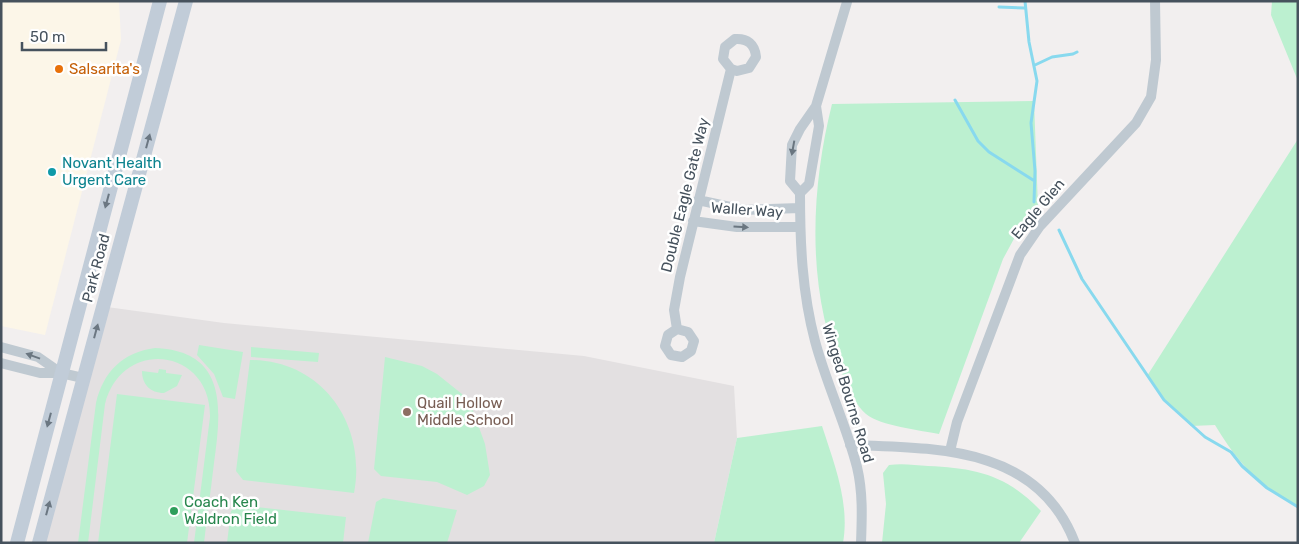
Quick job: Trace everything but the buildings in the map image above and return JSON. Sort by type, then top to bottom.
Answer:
[{"type":"main road","name":"Park Road","points":[[17,543],[160,1]]},
{"type":"main road","name":"Park Road","points":[[39,543],[186,1]]},
{"type":"street","name":"Eagle Glen","points":[[950,451],[957,422],[1020,255],[1040,226],[1136,123],[1151,97],[1156,60],[1155,1]]},
{"type":"street","name":"Winged Bourne Road","points":[[847,2],[816,106],[800,129],[792,145],[790,180],[800,193],[803,289],[814,338],[825,376],[850,444],[861,493],[861,543]]},
{"type":"street","name":"Double Eagle Gate Way","points":[[677,329],[674,310],[693,221],[731,69]]},
{"type":"street","name":"Winged Bourne Road","points":[[800,193],[809,184],[820,126],[816,106]]},
{"type":"street","name":"Waller Way","points":[[698,200],[744,210],[800,208]]},
{"type":"street","name":"Waller Way","points":[[693,221],[737,227],[800,227]]},
{"type":"street","points":[[1,347],[38,357],[61,373]]},
{"type":"street","points":[[1,363],[40,373],[61,373],[83,378]]},
{"type":"street","points":[[850,444],[950,451],[993,461],[1029,481],[1055,507],[1075,543]]},
{"type":"shaded area","points":[[1,1],[119,1],[121,40],[45,335],[1,326]]},
{"type":"shaded area","name":"Quail Hollow Middle School","points":[[107,307],[224,323],[584,356],[734,386],[737,438],[714,543],[44,543]]},
{"type":"green space","points":[[1272,1],[1298,1],[1298,81],[1271,15]]},
{"type":"green space","points":[[1034,101],[1038,207],[1016,235],[1003,259],[939,434],[881,422],[866,414],[853,397],[832,346],[823,312],[818,278],[816,207],[819,172],[832,104]]},
{"type":"green space","points":[[1298,139],[1298,507],[1260,482],[1241,462],[1215,425],[1191,426],[1164,400],[1147,376]]},
{"type":"green space","points":[[199,345],[243,352],[235,399],[223,397],[214,374],[197,355]]},
{"type":"green space","points":[[251,347],[319,353],[318,362],[251,357]]},
{"type":"green space","points":[[155,348],[179,352],[196,360],[208,372],[215,387],[218,405],[217,443],[204,543],[194,543],[210,417],[206,394],[196,376],[182,365],[164,359],[146,360],[129,368],[114,382],[105,404],[88,543],[78,543],[99,392],[109,373],[116,365],[133,354]]},
{"type":"green space","points":[[385,357],[422,366],[437,374],[462,394],[472,408],[485,444],[490,475],[484,486],[467,495],[437,482],[381,476],[374,469]]},
{"type":"green space","points":[[250,360],[276,363],[299,371],[318,384],[334,401],[346,421],[354,444],[356,468],[354,493],[243,480],[236,471]]},
{"type":"green space","points":[[159,369],[166,370],[166,373],[182,375],[177,386],[164,393],[159,393],[148,387],[143,380],[142,371],[158,373]]},
{"type":"green space","points":[[117,394],[205,405],[187,543],[98,543]]},
{"type":"green space","points":[[822,426],[843,498],[845,528],[843,543],[714,543],[737,438]]},
{"type":"green space","points":[[904,464],[945,467],[990,476],[1016,489],[1041,511],[1019,543],[882,543],[886,504],[883,473],[889,465]]},
{"type":"green space","points":[[383,498],[457,510],[447,543],[368,543],[376,502]]},
{"type":"green space","points":[[239,505],[346,517],[343,543],[227,543],[231,511]]},
{"type":"waterway","points":[[1025,1],[1029,42],[1037,81],[1031,123],[1035,171],[1034,202]]},
{"type":"waterway","points":[[999,7],[1025,8]]},
{"type":"waterway","points":[[1035,65],[1052,57],[1077,52]]},
{"type":"waterway","points":[[955,100],[978,141],[989,152],[1033,180]]},
{"type":"waterway","points":[[1059,230],[1082,279],[1164,400],[1205,437],[1231,452],[1242,466],[1267,488],[1298,507]]},
{"type":"place","name":"Salsarita's","points":[[59,69]]},
{"type":"place","name":"Novant Health Urgent Care","points":[[52,172]]},
{"type":"place","name":"Quail Hollow Middle School","points":[[407,412]]},
{"type":"place","name":"Coach Ken Waldron Field","points":[[174,511]]}]
